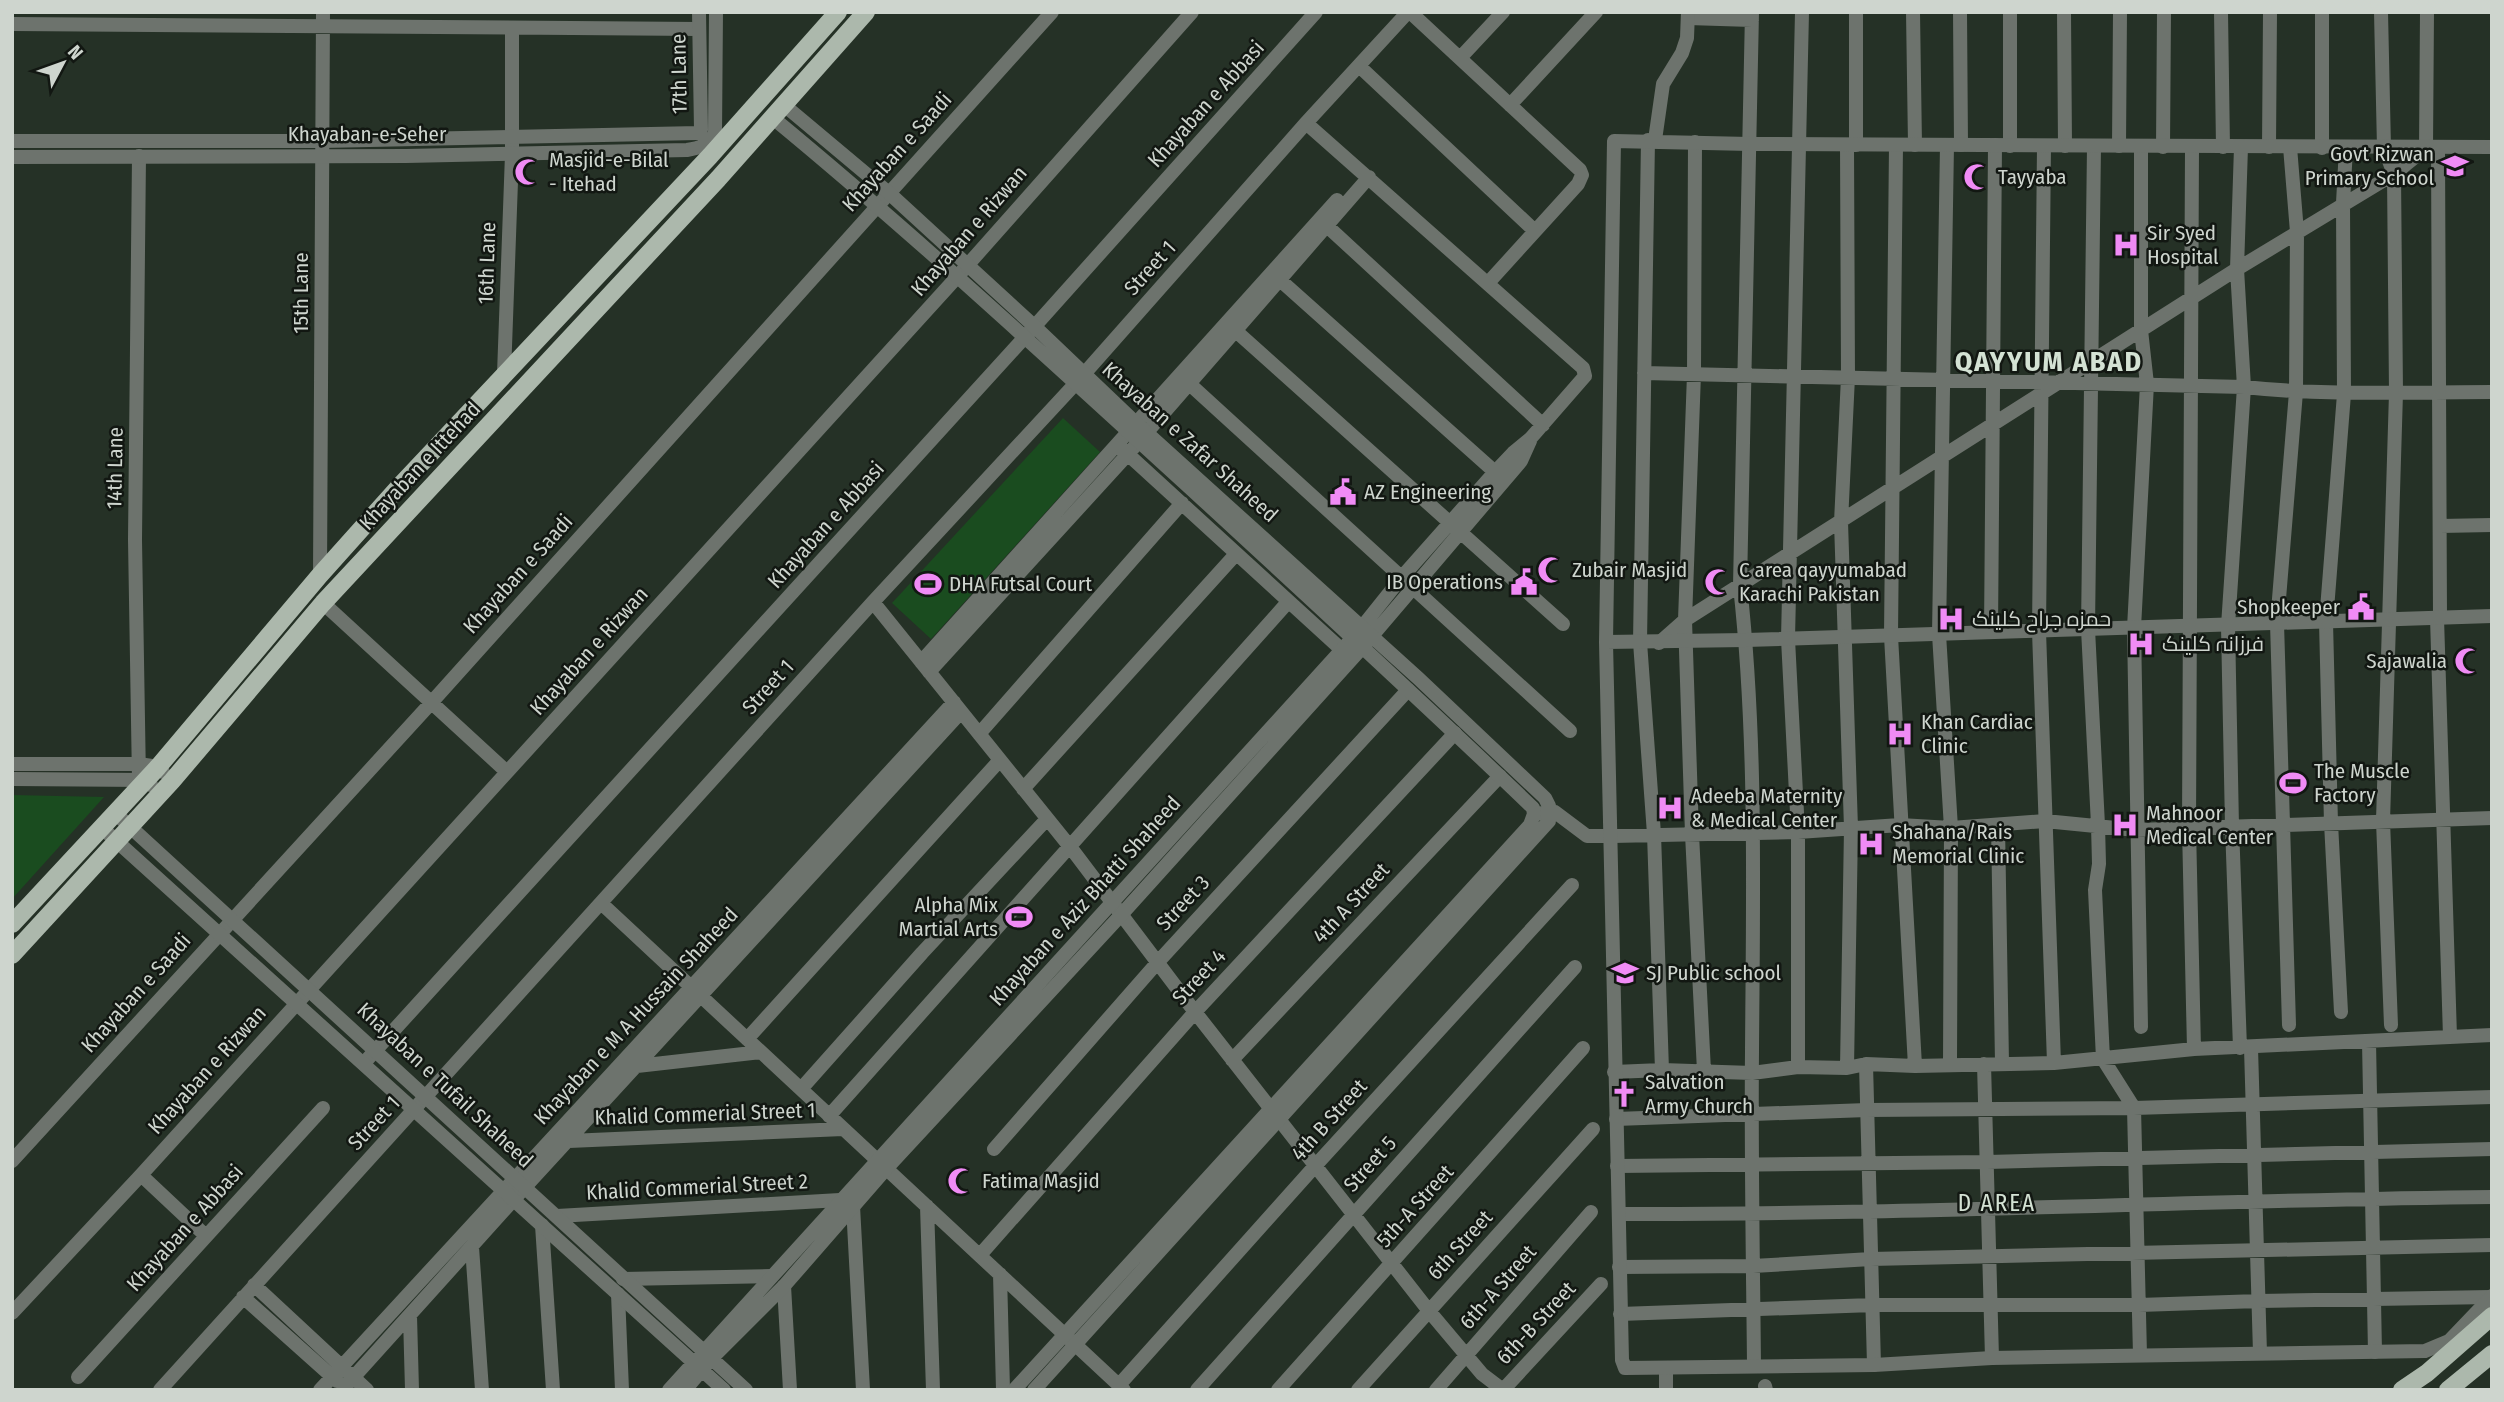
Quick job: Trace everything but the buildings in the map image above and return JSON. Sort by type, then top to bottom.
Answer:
[{"type":"main road","name":"Khayaban e Ittehad","points":[[12,924],[101,827],[145,773],[320,575],[504,374],[710,139],[838,12]]},
{"type":"main road","name":"Khayaban e Ittehad","points":[[12,955],[166,787],[323,603],[779,112],[866,12]]},
{"type":"main road","points":[[2402,1390],[2427,1373],[2492,1317]]},
{"type":"main road","points":[[2448,1390],[2492,1354]]},
{"type":"street","name":"17th Lane","points":[[699,12],[701,130],[710,139]]},
{"type":"street","name":"17th Lane","points":[[710,139],[716,12]]},
{"type":"street","name":"Khayaban e Saadi","points":[[12,1161],[431,703],[1052,12]]},
{"type":"street","name":"Khayaban e Rizwan","points":[[12,1313],[141,1175],[957,277],[1192,12]]},
{"type":"street","name":"Khayaban e Abbasi","points":[[366,1065],[1033,334],[1316,12]]},
{"type":"street","points":[[1306,123],[1488,283],[1578,184],[1582,175],[1580,170],[1409,12]]},
{"type":"street","name":"Street 1","points":[[160,1390],[1076,375],[1409,12]]},
{"type":"street","points":[[1460,58],[1503,12]]},
{"type":"street","points":[[1510,105],[1597,12]]},
{"type":"street","points":[[1798,1067],[1798,832],[1788,639],[1802,12]]},
{"type":"street","points":[[1847,1068],[1851,828],[1841,522],[1848,377],[1856,12]]},
{"type":"street","points":[[1913,12],[1915,145]]},
{"type":"street","points":[[1950,1064],[1951,828],[1939,634],[1942,380],[1960,12]]},
{"type":"street","points":[[2010,12],[2010,146]]},
{"type":"street","points":[[2064,12],[2065,146]]},
{"type":"street","points":[[2119,146],[2120,12]]},
{"type":"street","points":[[2163,146],[2164,12]]},
{"type":"street","points":[[2221,12],[2223,147]]},
{"type":"street","points":[[2269,147],[2270,12]]},
{"type":"street","points":[[2322,12],[2322,148]]},
{"type":"street","points":[[2381,12],[2384,148],[2394,174],[2396,393],[2383,821],[2391,1025]]},
{"type":"street","points":[[2427,12],[2438,392],[2442,819],[2450,1037]]},
{"type":"street","points":[[1662,1070],[1654,834],[1640,642],[1651,140],[1663,84],[1682,53],[1688,15],[1752,16],[1740,586],[1746,640],[1754,833],[1754,1365]]},
{"type":"street","points":[[12,24],[323,19],[512,29],[699,29]]},
{"type":"street","name":"15th Lane","points":[[320,575],[323,19]]},
{"type":"street","name":"16th Lane","points":[[504,374],[512,154],[512,29]]},
{"type":"street","points":[[1359,66],[1535,231]]},
{"type":"street","points":[[779,112],[957,277],[1033,334]]},
{"type":"street","name":"Khayaban e Zafar Shaheed","points":[[779,112],[890,192],[967,264],[1076,375],[1362,637]]},
{"type":"street","name":"Khayaban-e-Seher","points":[[12,157],[139,156],[512,138],[710,139]]},
{"type":"street","name":"Khayaban-e-Seher","points":[[12,141],[512,154],[687,150],[700,148],[710,139]]},
{"type":"street","points":[[2491,1297],[2461,1330],[2438,1347],[2425,1351],[1992,1358],[1874,1365],[1625,1368],[1622,1360],[1620,1314],[1606,642],[1614,141],[1851,145],[2492,147]]},
{"type":"street","points":[[1695,142],[1694,374],[1685,620],[1704,1070]]},
{"type":"street","points":[[1896,145],[1891,636],[1915,1066]]},
{"type":"street","points":[[1991,632],[1995,145]]},
{"type":"street","points":[[2044,146],[2039,631],[2054,1063]]},
{"type":"street","points":[[2094,146],[2088,629],[2098,825],[2099,864],[2095,890],[2103,1059],[2134,1108],[2140,1355]]},
{"type":"street","points":[[2141,146],[2141,330],[2147,384],[2134,628],[2141,1027]]},
{"type":"street","points":[[2192,147],[2189,828],[2194,1049]]},
{"type":"street","points":[[2241,147],[2238,269],[2244,387],[2228,626],[2232,826],[2246,1048],[2254,1104],[2260,1353]]},
{"type":"street","points":[[2289,1024],[2277,623],[2296,393],[2297,232],[2290,147]]},
{"type":"street","points":[[2341,1013],[2331,823],[2326,622],[2344,394],[2343,202],[2346,148]]},
{"type":"street","points":[[1659,643],[1685,620],[1993,425],[2041,388],[2060,382],[2432,148]]},
{"type":"street","name":"14th Lane","points":[[139,156],[135,540],[145,773]]},
{"type":"street","points":[[1231,326],[1280,280],[1327,226],[1365,174]]},
{"type":"street","points":[[925,667],[1123,450],[1365,174]]},
{"type":"street","points":[[1327,226],[1544,425]]},
{"type":"street","points":[[1280,280],[1495,472]]},
{"type":"street","name":"Khayaban e Aziz Bhatti Shaheed","points":[[708,1355],[784,1286],[847,1203],[881,1164],[1117,909],[1362,637],[1414,588],[1495,472],[1544,425],[1583,379],[1583,368],[1488,283]]},
{"type":"street","points":[[1231,326],[1563,624]]},
{"type":"street","points":[[1644,373],[1993,380],[2041,388]]},
{"type":"street","points":[[1184,379],[1570,731]]},
{"type":"street","points":[[2060,382],[2244,387],[2296,393],[2492,392]]},
{"type":"street","name":"Khayaban e Aziz Bhatti Shaheed","points":[[1117,909],[1342,650],[1362,637],[1402,577],[1521,461],[1530,439]]},
{"type":"street","points":[[1123,450],[1342,650]]},
{"type":"street","points":[[979,734],[1182,503]]},
{"type":"street","points":[[2440,526],[2492,525]]},
{"type":"street","points":[[1023,789],[1236,554]]},
{"type":"street","points":[[873,602],[1047,818],[1429,1311],[1482,1374],[1503,1390]]},
{"type":"street","points":[[830,1116],[1288,602]]},
{"type":"street","points":[[323,603],[507,772]]},
{"type":"street","points":[[1606,642],[1843,638],[2492,616]]},
{"type":"street","points":[[1275,1115],[1530,825],[1534,814],[1533,808],[1408,690],[1362,637]]},
{"type":"street","points":[[1362,637],[1545,798],[1549,816]]},
{"type":"street","name":"Street 3","points":[[994,1149],[1157,963],[1408,690]]},
{"type":"street","name":"Khayaban e M A Hussain Shaheed","points":[[320,1390],[509,1195],[957,707]]},
{"type":"street","name":"Street 4","points":[[980,1255],[1195,1012],[1455,733]]},
{"type":"street","points":[[747,1040],[1000,760]]},
{"type":"street","points":[[12,764],[145,773],[166,787]]},
{"type":"street","points":[[12,779],[145,773]]},
{"type":"street","name":"4th A Street","points":[[1232,1060],[1500,776]]},
{"type":"street","name":"Khayaban e Tufail Shaheed","points":[[114,812],[746,1390]]},
{"type":"street","points":[[1014,1390],[1070,1339],[1555,812],[1587,836],[1798,832],[1900,825],[1951,828],[2045,821],[2136,830],[2492,818]]},
{"type":"street","points":[[1534,814],[1549,816]]},
{"type":"street","points":[[801,1089],[1047,818]]},
{"type":"street","points":[[1998,825],[2002,1063]]},
{"type":"street","name":"Khayaban e Tufail Shaheed","points":[[101,827],[724,1390]]},
{"type":"street","name":"4th B Street","points":[[1122,1387],[1315,1166],[1572,885]]},
{"type":"street","points":[[601,903],[1122,1387]]},
{"type":"street","name":"Street 5","points":[[1197,1390],[1575,967]]},
{"type":"street","name":"Khayaban e M A Hussain Shaheed","points":[[520,1182],[569,1141],[637,1066],[696,992]]},
{"type":"street","points":[[1614,1072],[1704,1070],[1752,1073],[1798,1067],[1847,1068],[1867,1064],[1915,1066],[2054,1063],[2194,1049],[2492,1035]]},
{"type":"street","points":[[2368,1042],[2375,1352]]},
{"type":"street","name":"5th-A Street","points":[[1278,1390],[1583,1048]]},
{"type":"street","points":[[637,1066],[761,1052]]},
{"type":"street","points":[[1867,1064],[1874,1365]]},
{"type":"street","points":[[1984,1064],[1992,1358]]},
{"type":"street","points":[[1616,1119],[1867,1110],[2134,1108],[2492,1097]]},
{"type":"street","name":"Khayaban e Abbasi","points":[[78,1377],[323,1108]]},
{"type":"street","name":"Khalid Commerial Street 1","points":[[569,1141],[843,1129]]},
{"type":"street","name":"6th Street","points":[[1358,1390],[1593,1129]]},
{"type":"street","points":[[1617,1166],[1869,1161],[1988,1162],[2492,1149]]},
{"type":"street","points":[[141,1175],[206,1236]]},
{"type":"street","name":"Khayaban e M A Hussain Shaheed","points":[[346,1386],[472,1247],[509,1195]]},
{"type":"street","points":[[1619,1214],[1870,1213],[2492,1197]]},
{"type":"street","points":[[847,1203],[863,1390]]},
{"type":"street","name":"Khayaban e Aziz Bhatti Shaheed","points":[[685,1390],[698,1367],[771,1276],[847,1203]]},
{"type":"street","name":"Khalid Commerial Street 2","points":[[557,1216],[847,1203]]},
{"type":"street","points":[[927,1206],[933,1390]]},
{"type":"street","name":"6th-A Street","points":[[1436,1390],[1591,1212]]},
{"type":"street","points":[[542,1225],[552,1390]]},
{"type":"street","points":[[1619,1267],[1753,1266],[1871,1259],[2492,1245]]},
{"type":"street","points":[[472,1247],[482,1390]]},
{"type":"street","points":[[1000,1274],[1003,1390]]},
{"type":"street","points":[[623,1279],[771,1276]]},
{"type":"street","name":"6th-B Street","points":[[1503,1390],[1601,1284]]},
{"type":"street","points":[[254,1285],[336,1371],[346,1386],[367,1390]]},
{"type":"street","points":[[784,1286],[790,1390]]},
{"type":"street","points":[[618,1294],[622,1390]]},
{"type":"street","points":[[243,1297],[336,1371]]},
{"type":"street","points":[[1620,1314],[1873,1306],[2139,1305],[2491,1297]]},
{"type":"street","points":[[410,1317],[412,1390]]},
{"type":"street","points":[[1034,1390],[1070,1339]]},
{"type":"street","name":"Khayaban e Aziz Bhatti Shaheed","points":[[670,1390],[698,1367]]},
{"type":"street","points":[[1666,1368],[1666,1390]]},
{"type":"street","points":[[1482,1374],[1487,1390]]},
{"type":"green space","points":[[1063,418],[1100,452],[931,639],[892,603]]},
{"type":"green space","points":[[12,795],[104,797],[12,899]]},
{"type":"place","name":"Govt Rizwan Primary School","points":[[2455,166]]},
{"type":"place","name":"Masjid-e-Bilal - Itehad","points":[[528,172]]},
{"type":"place","name":"Tayyaba","points":[[1977,177]]},
{"type":"place","name":"Sir Syed Hospital","points":[[2126,245]]},
{"type":"place","name":"AZ Engineering","points":[[1343,492]]},
{"type":"place","name":"Zubair Masjid","points":[[1551,570]]},
{"type":"place","name":"IB Operations","points":[[1524,582]]},
{"type":"place","name":"C area qayyumabad Karachi Pakistan","points":[[1718,582]]},
{"type":"place","name":"DHA Futsal Court","points":[[928,584]]},
{"type":"place","name":"Shopkeeper","points":[[2361,607]]},
{"type":"place","name":"حمزہ جراح کلینک","points":[[1951,619]]},
{"type":"place","name":"فرزانہ کلینک","points":[[2141,644]]},
{"type":"place","name":"Sajawalia","points":[[2468,661]]},
{"type":"place","name":"Khan Cardiac Clinic","points":[[1900,734]]},
{"type":"place","name":"The Muscle Factory","points":[[2293,783]]},
{"type":"place","name":"Adeeba Maternity & Medical Center","points":[[1670,808]]},
{"type":"place","name":"Mahnoor Medical Center","points":[[2125,825]]},
{"type":"place","name":"Shahana/Rais Memorial Clinic","points":[[1871,844]]},
{"type":"place","name":"Alpha Mix Martial Arts","points":[[1019,917]]},
{"type":"place","name":"SJ Public school","points":[[1625,973]]},
{"type":"place","name":"Salvation Army Church","points":[[1624,1094]]},
{"type":"place","name":"Fatima Masjid","points":[[961,1181]]},
{"type":"district","name":"QAYYUM ABAD","points":[[2049,361]]},
{"type":"district","name":"D AREA","points":[[1997,1203]]}]
